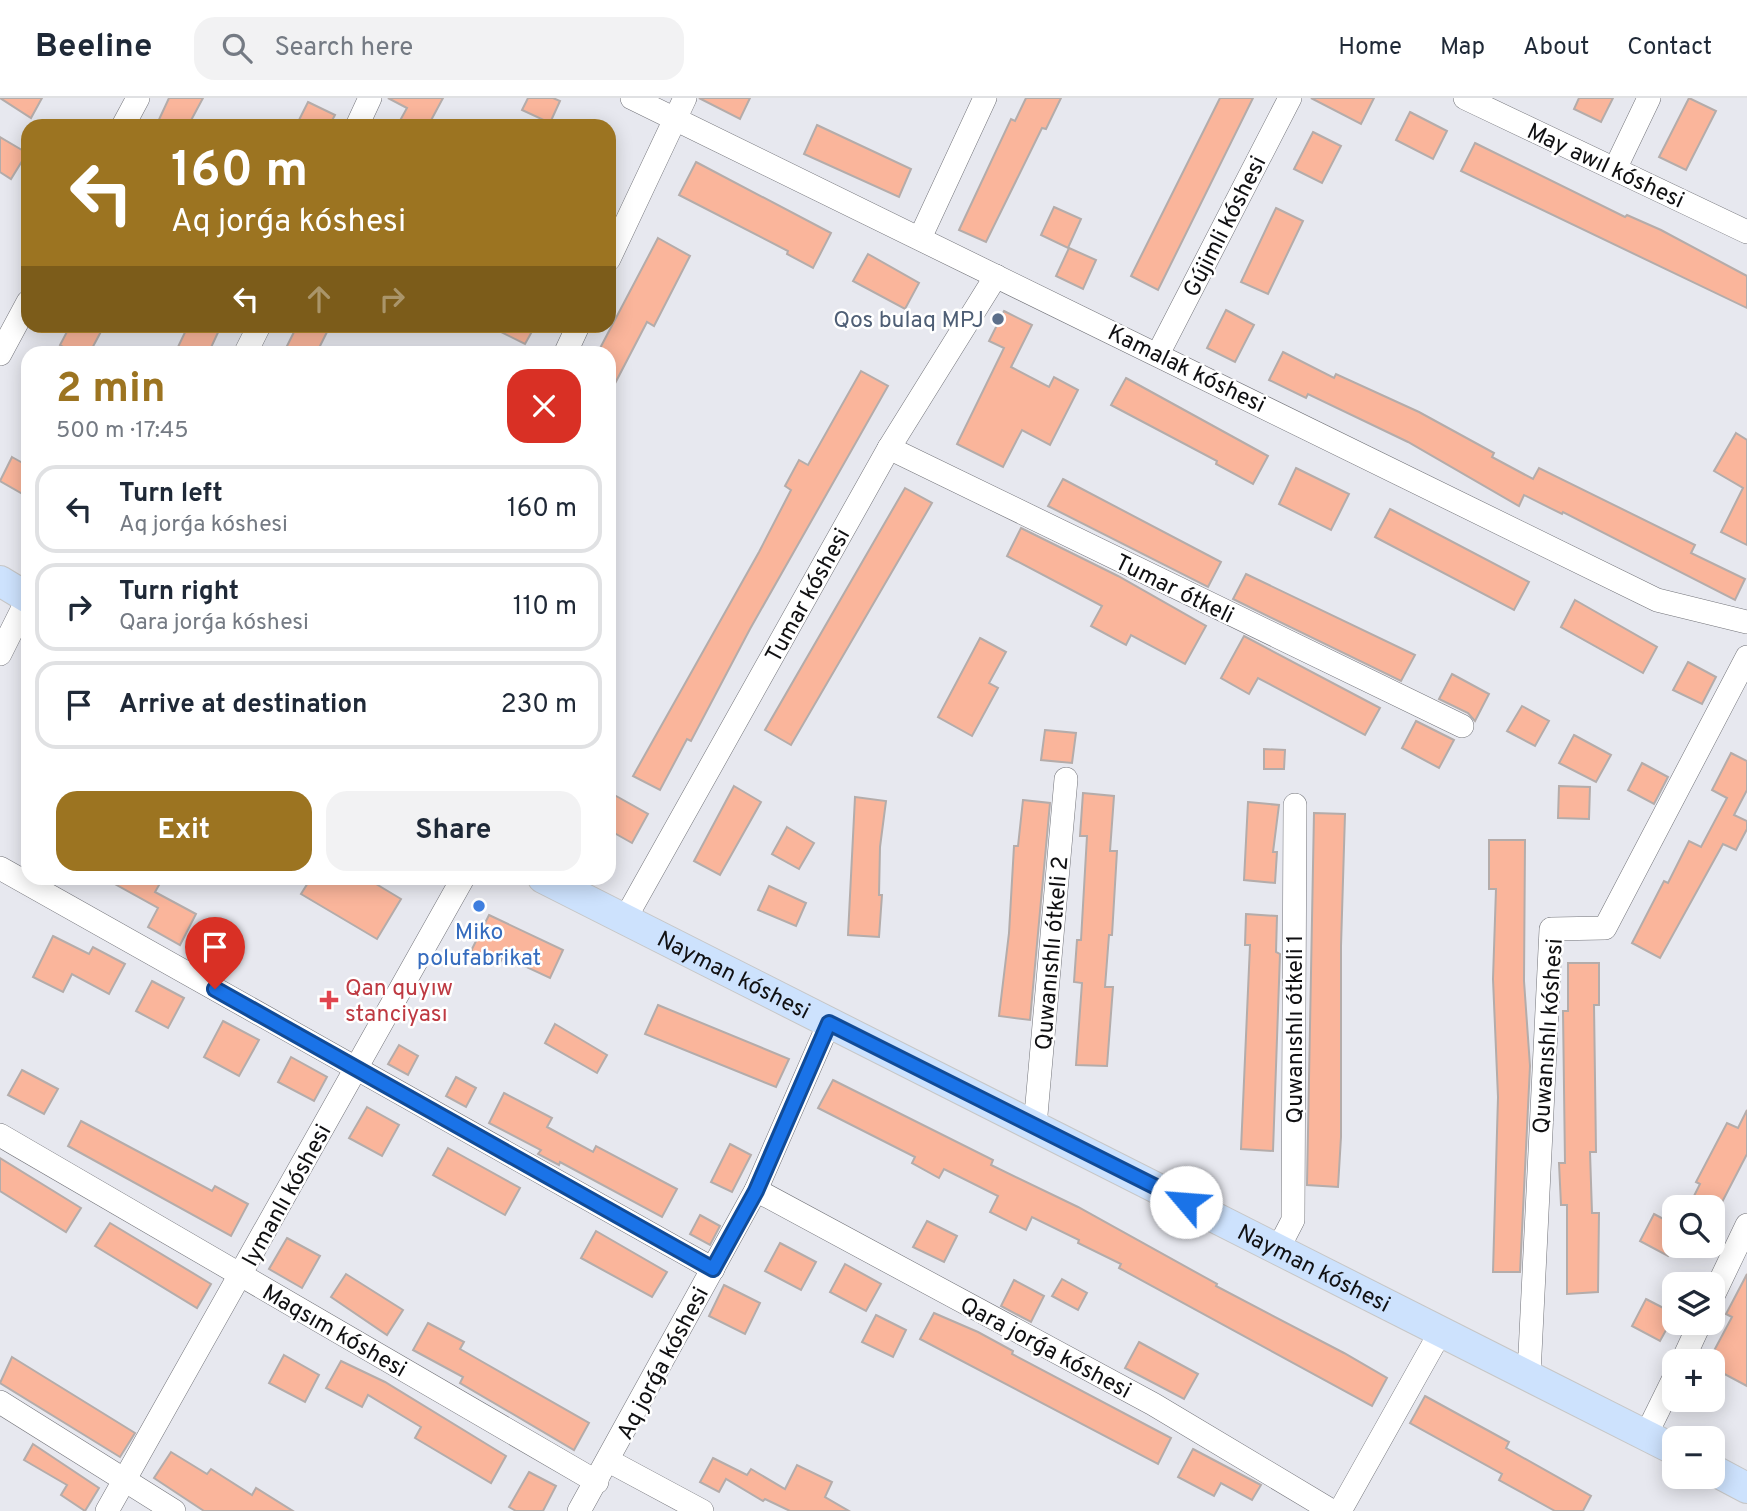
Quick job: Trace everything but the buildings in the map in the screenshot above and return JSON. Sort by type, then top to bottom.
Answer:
[{"type":"main road","points":[[0,581],[21,594]]},
{"type":"main road","name":"Nayman kóshesi","points":[[557,885],[1662,1443]]},
{"type":"main road","points":[[1725,1476],[1747,1488]]},
{"type":"street","points":[[127,119],[138,98]]},
{"type":"street","points":[[360,119],[370,98]]},
{"type":"street","name":"Kamalak kóshesi","points":[[632,98],[1657,600],[1747,622]]},
{"type":"street","points":[[616,244],[685,98]]},
{"type":"street","points":[[920,238],[985,98]]},
{"type":"street","name":"Gújimli kóshesi","points":[[1158,354],[1290,98]]},
{"type":"street","name":"May awıl kóshesi","points":[[1465,98],[1747,233]]},
{"type":"street","points":[[1615,169],[1649,98]]},
{"type":"street","name":"Tumar kóshesi","points":[[625,919],[889,448],[996,275]]},
{"type":"street","points":[[0,354],[21,315]]},
{"type":"street","name":"Tumar ótkeli","points":[[889,448],[1462,726]]},
{"type":"street","points":[[0,654],[21,612]]},
{"type":"street","name":"Quwanıshlı kóshesi","points":[[1529,1374],[1550,929],[1605,929],[1747,657]]},
{"type":"street","name":"Quwanıshlı ótkeli 2","points":[[1035,1126],[1066,779]]},
{"type":"street","name":"Quwanıshlı ótkeli 1","points":[[1278,1249],[1293,1220],[1295,805]]},
{"type":"street","points":[[0,868],[21,880]]},
{"type":"street","points":[[30,885],[713,1269]]},
{"type":"street","name":"Iymanlı kóshesi","points":[[107,1511],[459,885]]},
{"type":"street","name":"Aq jorǵa kóshesi","points":[[579,1511],[756,1191],[829,1023]]},
{"type":"street","name":"Maqsım kóshesi","points":[[0,1135],[597,1482]]},
{"type":"street","name":"Qara jorǵa kóshesi","points":[[756,1191],[1153,1404],[1332,1511]]},
{"type":"street","points":[[1725,1272],[1747,1226]]},
{"type":"street","points":[[1340,1511],[1441,1331]]},
{"type":"street","points":[[0,1402],[174,1511]]},
{"type":"street","points":[[1646,1435],[1662,1402]]},
{"type":"street","points":[[609,1461],[702,1511]]},
{"type":"place","name":"Qos bulaq MPJ","points":[[998,319]]},
{"type":"place","name":"Miko polufabrikat","points":[[479,906]]},
{"type":"place","name":"Qan quyıw stanciyası","points":[[329,1000]]},
{"type":"route","points":[[215,989],[713,1269],[756,1191],[829,1023],[1186,1202]]}]
